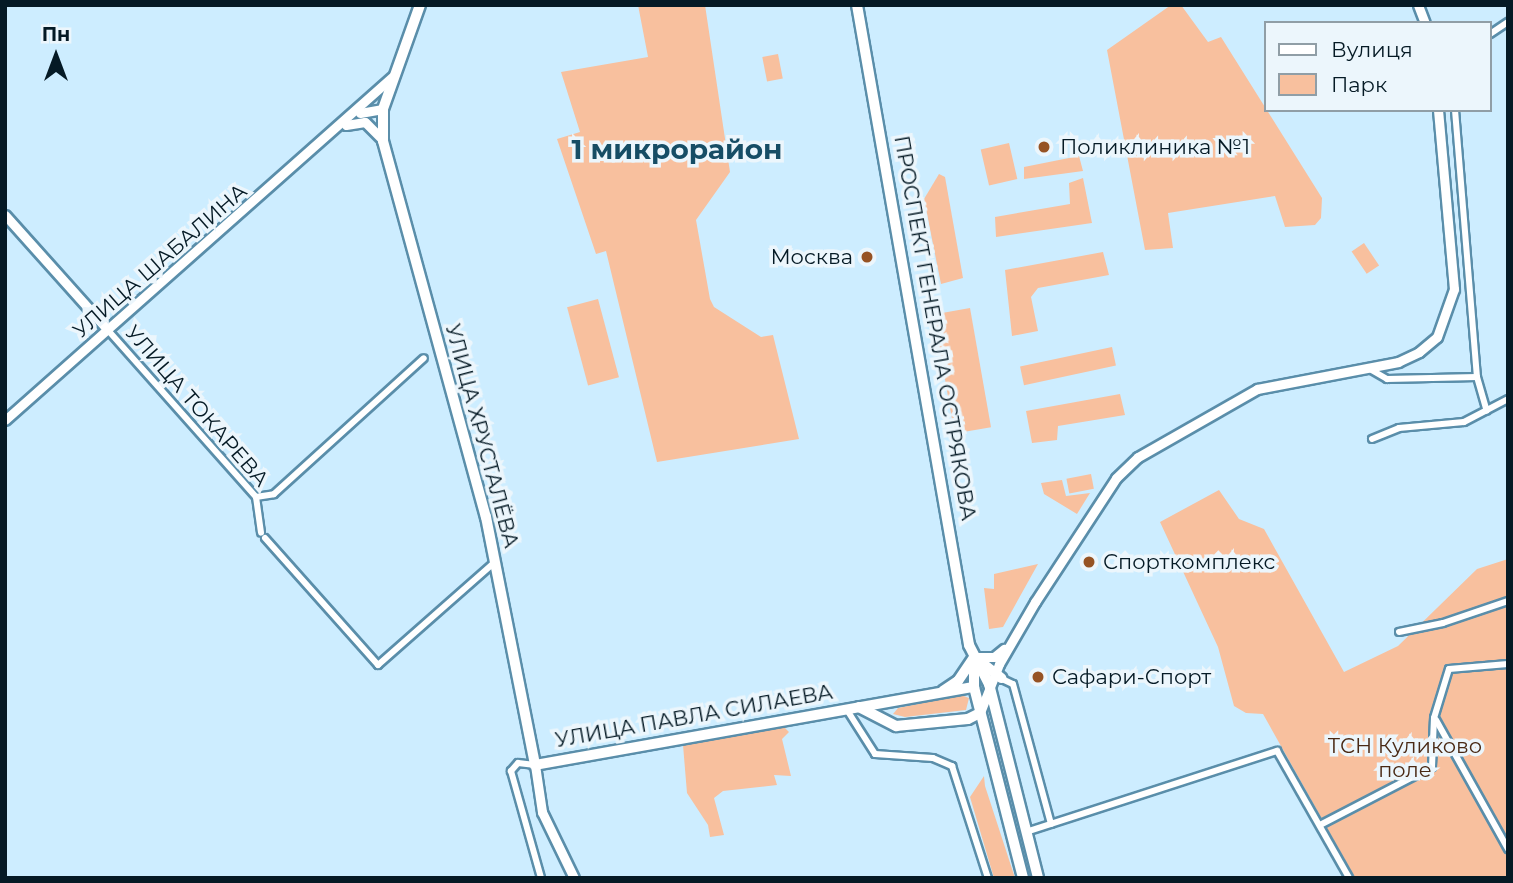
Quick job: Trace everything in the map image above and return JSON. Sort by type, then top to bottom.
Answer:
[{"type":"main road","name":"УЛИЦА ХРУСТАЛЁВА","points":[[420,5],[383,109],[383,141],[496,561],[542,811],[574,878]]},
{"type":"main road","name":"ПРОСПЕКТ ГЕНЕРАЛА ОСТРЯКОВА","points":[[857,5],[974,657],[974,687],[1023,878]]},
{"type":"main road","name":"УЛИЦА ШАБАЛИНА","points":[[5,420],[106,328],[339,130],[392,78]]},
{"type":"main road","points":[[355,115],[383,109]]},
{"type":"main road","points":[[936,695],[958,681],[974,657],[999,654],[1013,638],[1116,478],[1138,457],[1257,389],[1368,368],[1419,352],[1437,337],[1447,317],[1454,289],[1438,112]]},
{"type":"main road","points":[[339,130],[355,121],[365,122],[383,141]]},
{"type":"main road","name":"УЛИЦА ТОКАРЕВА","points":[[7,221],[106,328]]},
{"type":"main road","points":[[893,703],[888,716],[896,726],[968,719],[980,713],[984,695],[1013,638]]},
{"type":"main road","name":"ПРОСПЕКТ ГЕНЕРАЛА ОСТРЯКОВА","points":[[974,657],[989,684],[998,730],[1038,878]]},
{"type":"main road","points":[[974,657],[998,672]]},
{"type":"main road","points":[[974,687],[984,695],[998,730]]},
{"type":"main road","name":"УЛИЦА ПАВЛА СИЛАЕВА","points":[[535,765],[974,687]]},
{"type":"main road","name":"УЛИЦА ПАВЛА СИЛАЕВА","points":[[859,708],[896,726]]},
{"type":"street","points":[[1492,33],[1508,22]]},
{"type":"street","points":[[1455,112],[1477,377],[1487,411]]},
{"type":"street","name":"УЛИЦА ТОКАРЕВА","points":[[106,328],[256,497],[263,536],[378,665],[496,561]]},
{"type":"street","points":[[256,497],[274,494],[424,358]]},
{"type":"street","points":[[1368,368],[1387,379],[1477,377]]},
{"type":"street","points":[[1372,439],[1399,428],[1464,422],[1508,399]]},
{"type":"street","points":[[1399,632],[1443,623],[1508,601]]},
{"type":"street","points":[[1320,825],[1428,772],[1435,756],[1434,718],[1449,669],[1508,664]]},
{"type":"street","points":[[998,672],[1013,684],[1051,824]]},
{"type":"street","points":[[846,709],[876,754],[933,758],[952,766],[988,878]]},
{"type":"street","points":[[1434,718],[1508,849]]},
{"type":"street","points":[[1026,832],[1278,751],[1349,878]]},
{"type":"street","points":[[535,765],[518,763],[511,771],[541,878]]},
{"type":"green space","points":[[638,5],[705,5],[730,172],[696,220],[710,299],[714,307],[761,337],[773,335],[799,439],[657,462],[606,251],[596,254],[557,139],[580,132],[561,72],[648,57]]},
{"type":"green space","points":[[1171,5],[1181,5],[1208,42],[1221,37],[1264,106],[1264,112],[1268,112],[1322,198],[1321,218],[1315,225],[1285,227],[1275,196],[1168,213],[1173,248],[1145,250],[1107,50]]},
{"type":"green space","points":[[778,54],[783,79],[767,82],[762,57]]},
{"type":"green space","points":[[1009,143],[1017,179],[989,186],[981,150]]},
{"type":"green space","points":[[1079,156],[1083,171],[1024,179],[1024,167]]},
{"type":"green space","points":[[939,174],[945,177],[963,278],[941,284],[924,199]]},
{"type":"green space","points":[[1083,178],[1092,223],[996,237],[995,217],[1070,204],[1069,183]]},
{"type":"green space","points":[[1364,243],[1379,265],[1367,274],[1352,251]]},
{"type":"green space","points":[[1103,252],[1109,275],[1038,288],[1031,297],[1038,331],[1012,336],[1005,270]]},
{"type":"green space","points":[[598,299],[619,377],[588,386],[567,307]]},
{"type":"green space","points":[[970,308],[991,427],[955,434],[934,314]]},
{"type":"green space","points":[[1112,347],[1116,366],[1024,385],[1020,367]]},
{"type":"green space","points":[[1120,394],[1125,415],[1058,426],[1057,440],[1032,443],[1026,411]]},
{"type":"green space","points":[[1091,474],[1094,489],[1069,493],[1066,479]]},
{"type":"green space","points":[[1062,480],[1066,496],[1090,493],[1077,514],[1044,494],[1041,483]]},
{"type":"green space","name":"ТСН Куликово поле","points":[[1219,490],[1239,519],[1264,529],[1344,672],[1398,646],[1477,569],[1508,559],[1508,878],[1355,878],[1263,714],[1246,713],[1234,706],[1218,647],[1160,522]]},
{"type":"green space","points":[[1038,564],[1003,627],[989,629],[984,588],[994,589],[994,574]]},
{"type":"green space","points":[[961,695],[969,698],[966,710],[905,717],[893,714],[898,708]]},
{"type":"green space","points":[[784,727],[789,732],[782,739],[791,776],[774,775],[777,785],[723,791],[714,798],[724,835],[710,837],[708,825],[687,793],[683,745]]},
{"type":"green space","points":[[984,776],[1015,878],[994,878],[970,797]]},
{"type":"place","name":"Поликлиника №1","points":[[1044,147]]},
{"type":"place","name":"Москва","points":[[867,257]]},
{"type":"place","name":"Спорткомплекс","points":[[1089,562]]},
{"type":"place","name":"Сафари-Спорт","points":[[1038,677]]},
{"type":"district","name":"1 микрорайон","points":[[677,149]]}]
